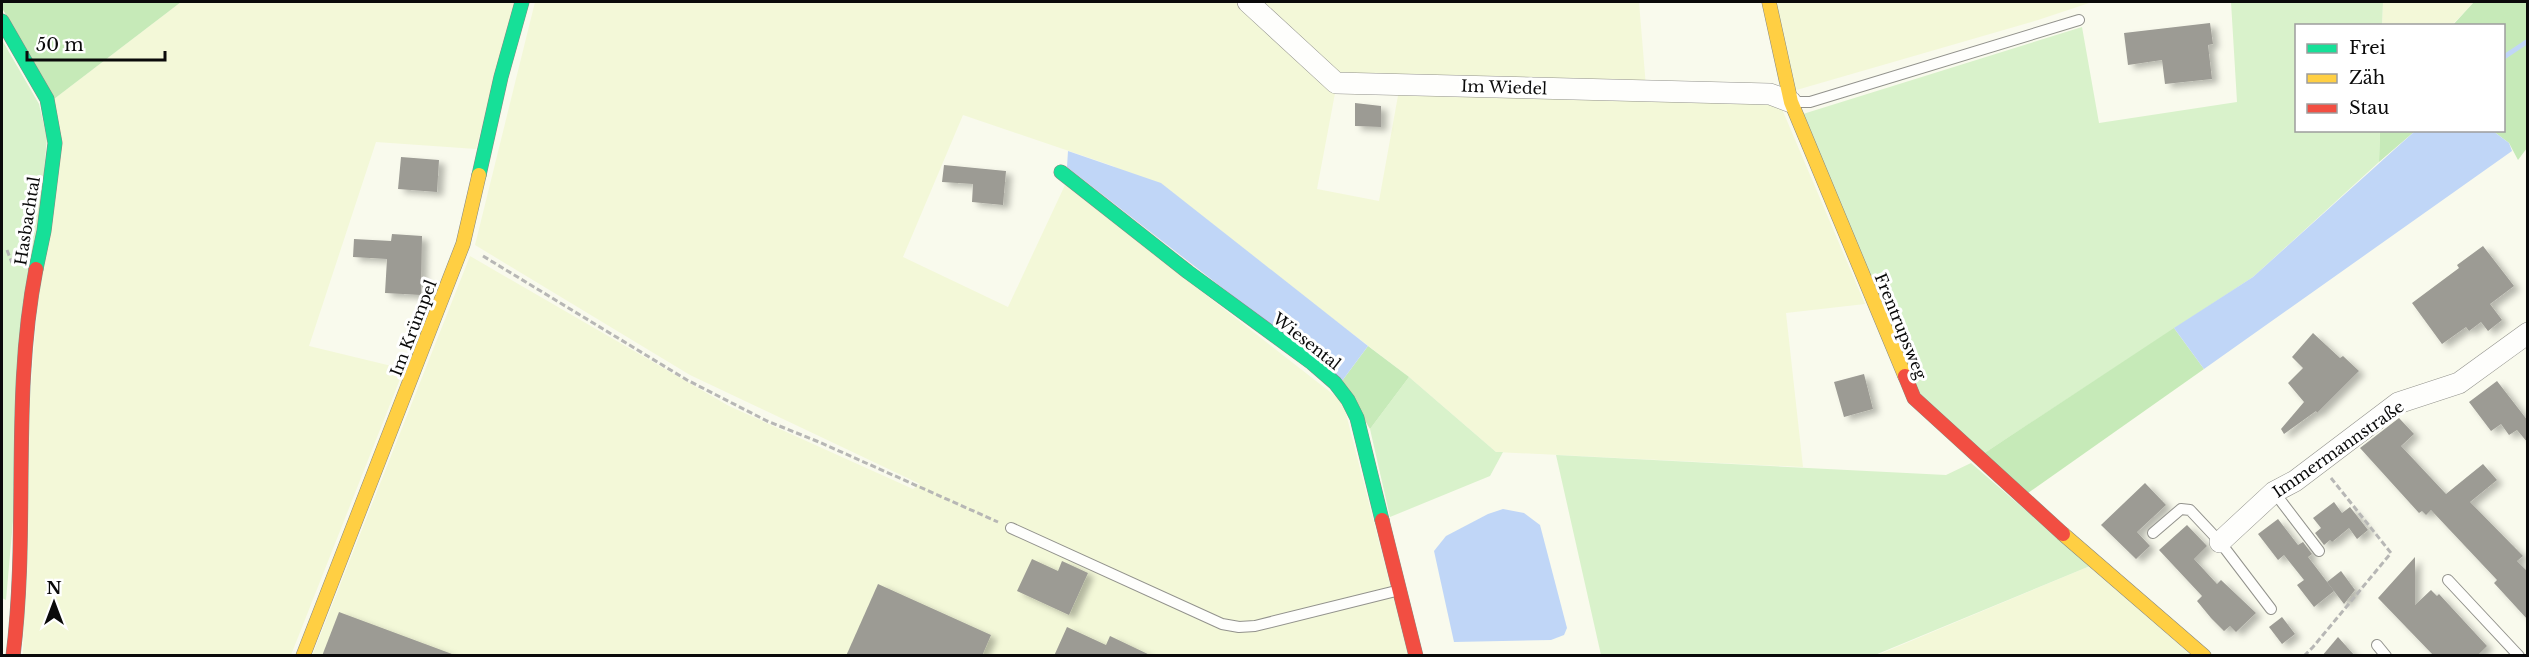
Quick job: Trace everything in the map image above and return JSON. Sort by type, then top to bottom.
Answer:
[{"type":"street","name":"Im Krümpel","points":[[303,656],[463,244],[501,77],[522,2]]},
{"type":"street","name":"Im Wiedel","points":[[1248,2],[1336,82],[1770,94],[1791,102]]},
{"type":"street","name":"Frentrupsweg","points":[[1769,2],[1791,102],[1914,398],[2024,500],[2204,656]]},
{"type":"street","name":"Hasbachtal","points":[[2,21],[47,99],[55,143],[44,231],[31,296],[21,416],[18,617],[13,656]]},
{"type":"street","name":"Wiesental","points":[[1061,172],[1188,272],[1312,363],[1335,383],[1348,400],[1357,418],[1364,443],[1398,591],[1416,656]]},
{"type":"street","name":"Immermannstraße","points":[[2220,542],[2274,492],[2295,481],[2398,403],[2459,383],[2528,333]]},
{"type":"lane","points":[[1791,102],[1810,102],[2079,20]]},
{"type":"lane","points":[[2274,492],[2319,551]]},
{"type":"lane","points":[[2153,533],[2181,509],[2190,510],[2220,542],[2271,609]]},
{"type":"lane","points":[[1011,528],[1222,624],[1239,627],[1255,626],[1398,591]]},
{"type":"lane","points":[[2448,580],[2519,656]]},
{"type":"lane","points":[[2377,645],[2386,656]]},
{"type":"path","points":[[463,244],[687,380],[767,421],[1011,528]]},
{"type":"path","points":[[2304,656],[2391,553],[2319,463]]},
{"type":"green space","points":[[2,2],[181,2],[54,99],[2,8]]},
{"type":"green space","points":[[181,2],[515,2],[476,149],[376,142],[309,346],[404,369],[291,655],[23,656],[27,436],[54,99]]},
{"type":"green space","points":[[535,2],[1240,2],[1336,88],[1317,189],[1379,201],[1399,90],[1779,102],[1865,304],[1786,313],[1803,467],[1496,452],[1409,377],[1298,292],[1113,166],[963,115],[903,257],[1008,307],[1065,185],[1343,402],[1408,655],[312,656],[470,256],[729,406],[913,489],[920,484],[690,375],[475,245]]},
{"type":"green space","points":[[1254,2],[1639,2],[1646,87],[1330,73]]},
{"type":"green space","points":[[1774,2],[2092,2],[2038,20],[1793,91]]},
{"type":"green space","points":[[2231,2],[2383,2],[2382,24],[2295,24],[2295,132],[2380,132],[2379,162],[2253,277],[1983,454],[1919,397],[1803,114],[2082,27],[2099,123],[2237,102]]},
{"type":"green space","points":[[2383,2],[2474,2],[2453,24],[2382,24]]},
{"type":"green space","points":[[2474,2],[2527,2],[2527,148],[2518,160],[2509,143],[2494,132],[2505,132],[2505,24],[2454,24]]},
{"type":"green space","points":[[2,40],[39,104],[47,138],[6,600],[2,598]]},
{"type":"green space","points":[[2380,132],[2414,132],[2379,162]]},
{"type":"green space","points":[[2174,328],[2204,369],[2028,493],[1983,454]]},
{"type":"green space","points":[[1368,346],[1409,377],[1370,429],[1342,381]]},
{"type":"green space","points":[[1409,377],[1496,452],[1503,452],[1490,476],[1390,517],[1370,429]]},
{"type":"green space","points":[[1556,455],[1946,475],[1971,463],[2090,566],[1875,655],[1601,655]]},
{"type":"green space","points":[[2090,566],[2192,656],[1875,656]]},
{"type":"water","points":[[2414,132],[2494,132],[2509,143],[2512,151],[2204,369],[2174,328],[2253,277]]},
{"type":"water","points":[[1068,151],[1161,183],[1368,346],[1342,381],[1067,167]]},
{"type":"water","points":[[1503,509],[1524,513],[1540,525],[1567,628],[1564,635],[1551,640],[1454,642],[1434,551],[1446,536],[1488,514]]},
{"type":"building","points":[[2210,23],[2213,44],[2208,45],[2212,79],[2165,84],[2162,60],[2128,65],[2124,33]]},
{"type":"building","points":[[1355,103],[1381,106],[1381,127],[1355,126]]},
{"type":"building","points":[[401,157],[439,160],[437,192],[398,189]]},
{"type":"building","points":[[944,165],[1006,171],[1003,205],[972,202],[973,184],[942,182]]},
{"type":"building","points":[[392,234],[422,236],[421,295],[385,293],[387,259],[353,257],[354,239],[391,241]]},
{"type":"building","points":[[2483,246],[2514,286],[2490,304],[2502,320],[2488,331],[2481,322],[2469,331],[2466,327],[2442,344],[2412,303],[2459,268],[2457,265]]},
{"type":"building","points":[[2313,333],[2340,358],[2343,356],[2359,371],[2317,413],[2316,411],[2284,434],[2281,429],[2304,402],[2288,383],[2303,368],[2292,357]]},
{"type":"building","points":[[1864,374],[1873,409],[1844,417],[1834,382]]},
{"type":"building","points":[[2497,381],[2528,421],[2528,443],[2517,430],[2509,435],[2501,424],[2491,431],[2469,402]]},
{"type":"building","points":[[2399,418],[2414,434],[2401,446],[2446,494],[2483,464],[2497,480],[2470,502],[2523,556],[2517,561],[2528,572],[2528,620],[2494,583],[2497,580],[2431,510],[2426,515],[2422,511],[2419,513],[2360,448]]},
{"type":"building","points":[[2145,483],[2166,505],[2137,532],[2150,546],[2136,559],[2101,525]]},
{"type":"building","points":[[2334,502],[2342,513],[2350,507],[2368,530],[2357,539],[2349,528],[2332,542],[2330,540],[2324,545],[2315,533],[2321,528],[2313,518]]},
{"type":"building","points":[[2278,519],[2298,545],[2303,542],[2312,554],[2308,557],[2334,591],[2314,607],[2297,585],[2304,580],[2284,555],[2278,560],[2258,534]]},
{"type":"building","points":[[2187,525],[2207,546],[2194,559],[2217,584],[2221,580],[2256,613],[2236,632],[2230,626],[2224,631],[2211,618],[2197,601],[2202,596],[2159,550]]},
{"type":"building","points":[[2415,557],[2415,605],[2431,590],[2437,596],[2439,594],[2487,646],[2477,656],[2434,656],[2378,598]]},
{"type":"building","points":[[1032,559],[1058,571],[1062,561],[1088,573],[1069,615],[1017,591]]},
{"type":"building","points":[[2341,571],[2355,590],[2344,604],[2327,582]]},
{"type":"building","points":[[878,584],[991,635],[982,656],[846,656]]},
{"type":"building","points":[[339,612],[452,654],[451,656],[322,656]]},
{"type":"building","points":[[2282,617],[2295,634],[2282,644],[2269,627]]},
{"type":"building","points":[[1067,627],[1106,645],[1110,636],[1152,656],[1054,656]]},
{"type":"building","points":[[2338,637],[2355,656],[2322,656]]},
{"type":"waterway","points":[[2505,56],[2528,41]]},
{"type":"traffic: fast","points":[[479,175],[501,77],[522,2]]},
{"type":"traffic: fast","points":[[2,21],[47,99],[55,143],[44,231],[36,269]]},
{"type":"traffic: fast","points":[[1061,172],[1188,272],[1312,363],[1335,383],[1348,400],[1357,418],[1382,520]]},
{"type":"traffic: slow","points":[[1769,2],[1791,102],[1905,376]]},
{"type":"traffic: slow","points":[[303,656],[463,244],[479,175]]},
{"type":"traffic: slow","points":[[2063,534],[2204,656]]},
{"type":"traffic: jam","points":[[13,656],[20,560],[24,365],[28,317],[36,269]]},
{"type":"traffic: jam","points":[[1905,376],[1914,398],[2063,534]]},
{"type":"traffic: jam","points":[[1382,520],[1416,656]]}]
